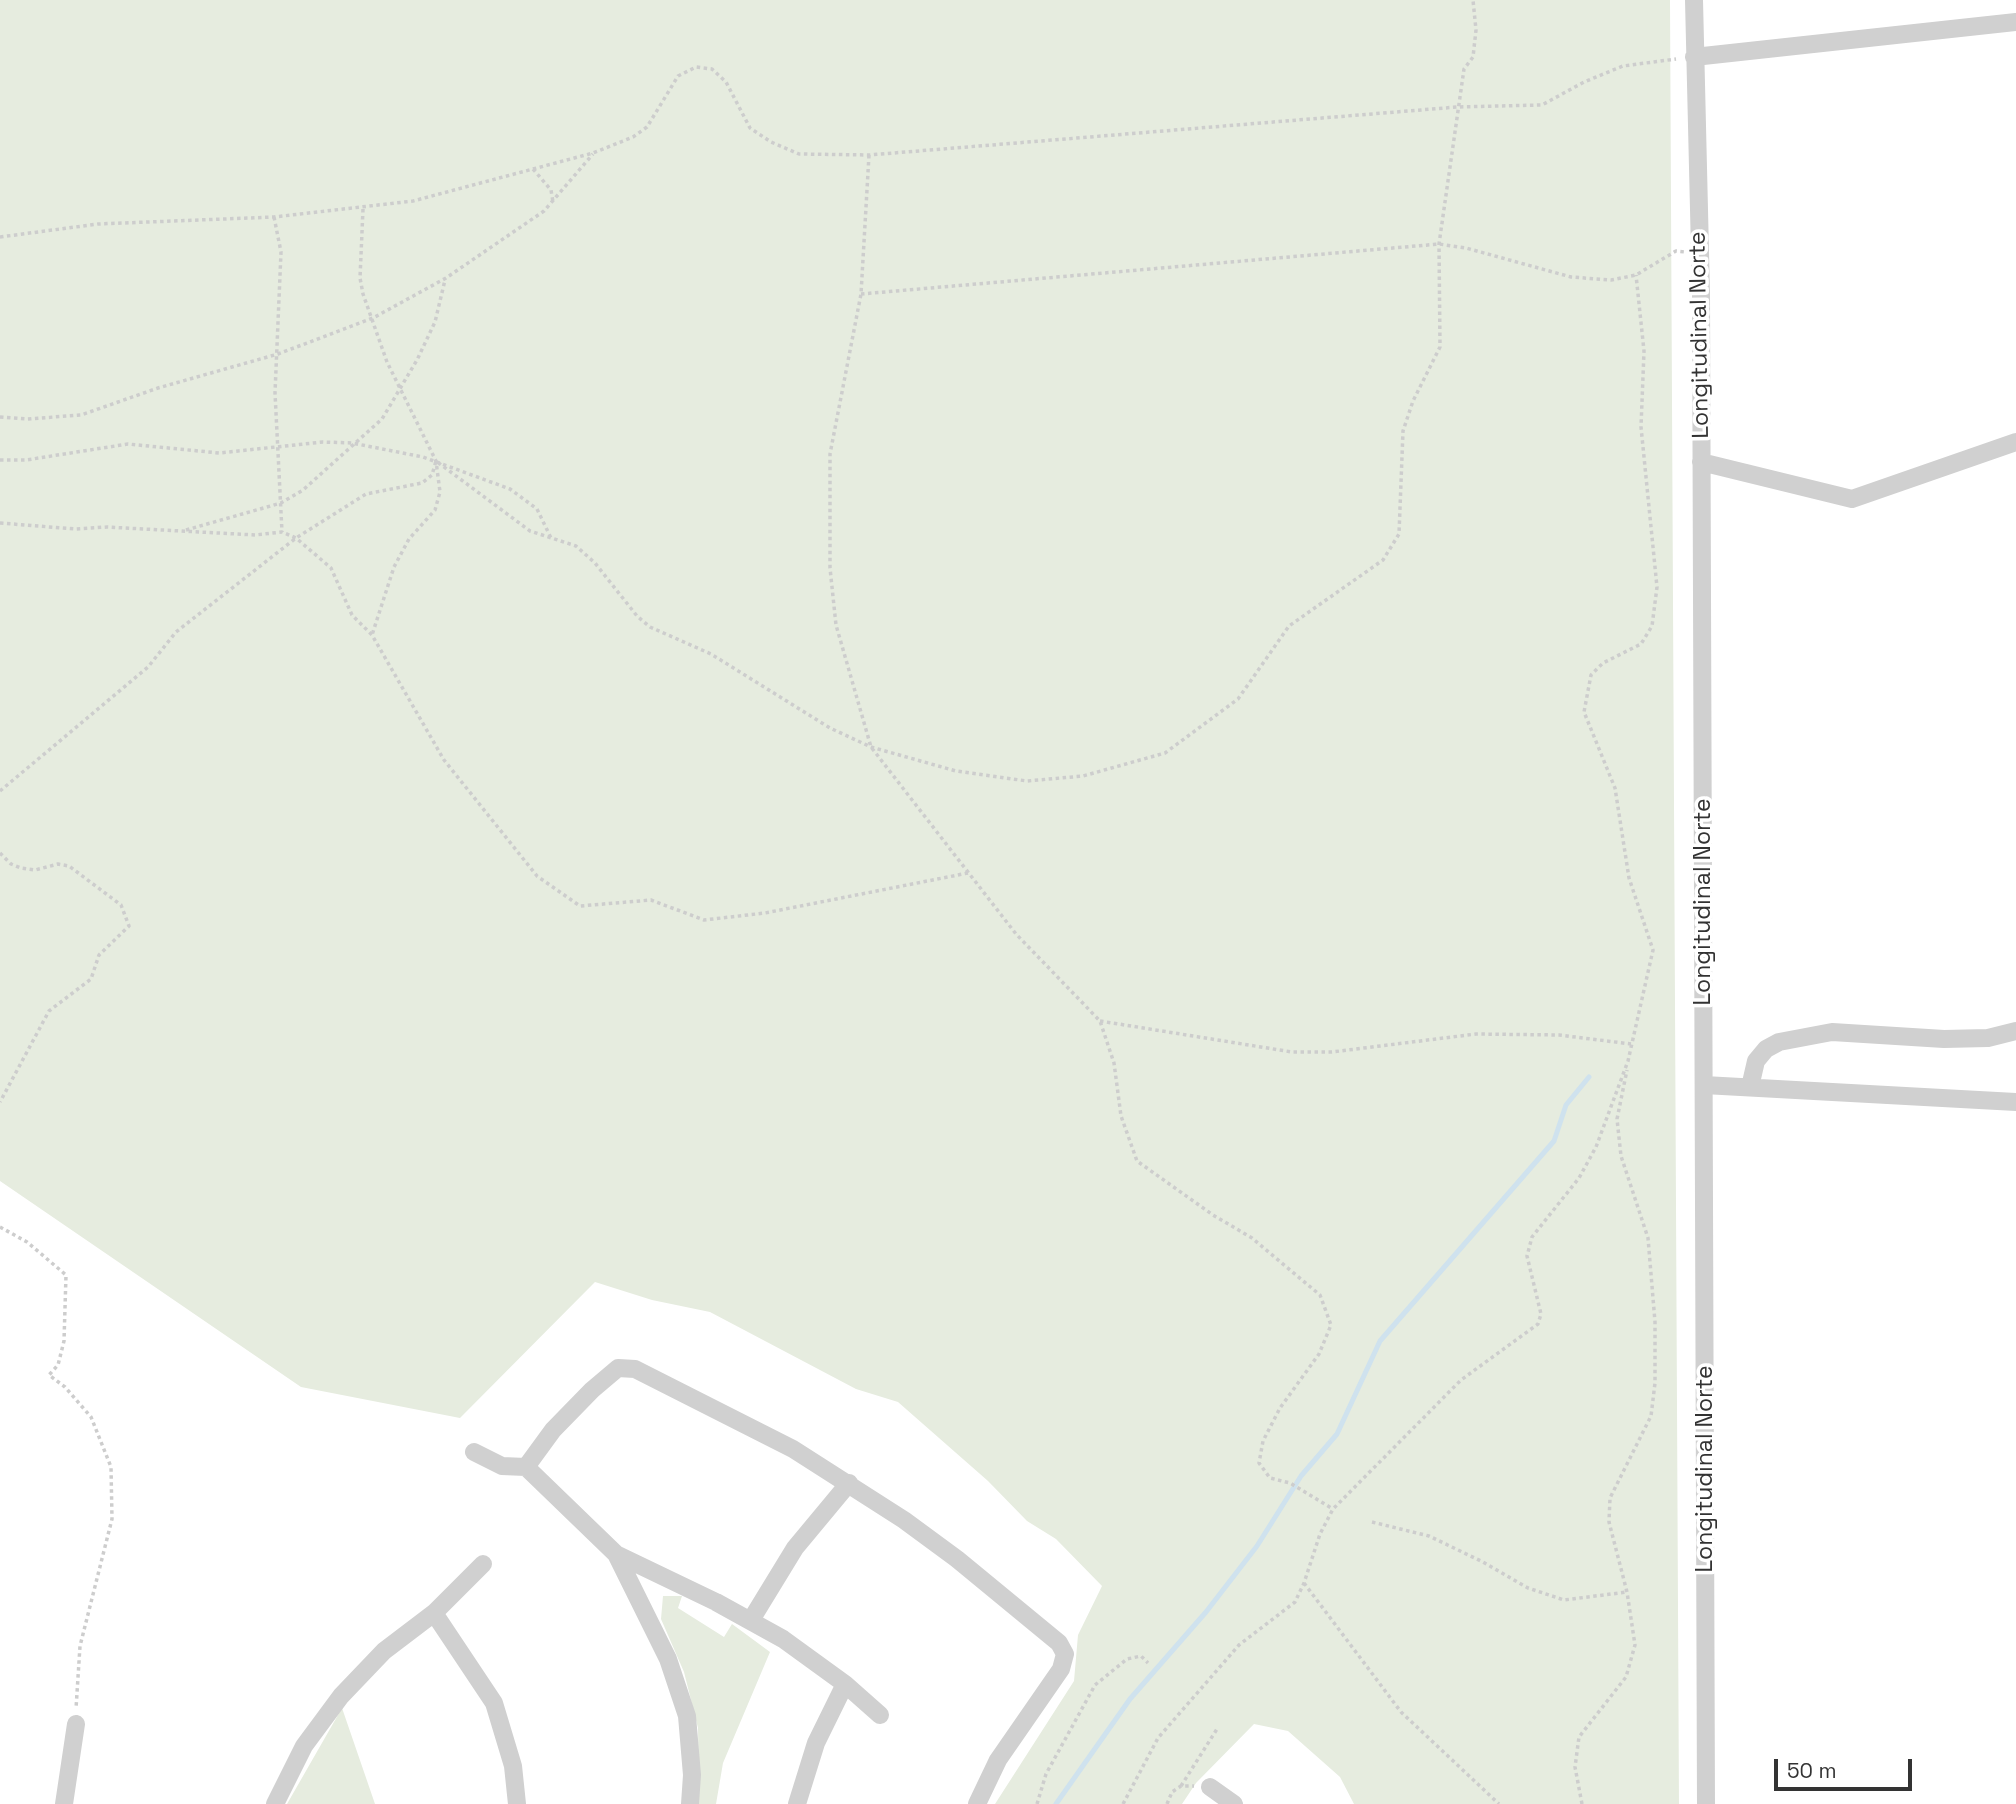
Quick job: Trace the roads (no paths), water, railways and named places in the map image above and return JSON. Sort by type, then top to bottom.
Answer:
[{"type":"street","name":"Longitudinal Norte","points":[[1694,0],[1700,257],[1706,1804]]},
{"type":"street","points":[[1694,57],[2016,22]]},
{"type":"street","points":[[1701,462],[1852,499],[2016,442]]},
{"type":"street","points":[[1750,1087],[1756,1061],[1766,1049],[1779,1042],[1832,1032],[1944,1039],[1988,1038],[2016,1031]]},
{"type":"street","points":[[1704,1085],[2016,1102]]},
{"type":"street","points":[[526,1467],[553,1430],[592,1390],[618,1368],[635,1369],[735,1417],[849,1483],[957,1559],[1059,1643],[1065,1654],[1061,1668],[998,1760],[977,1804]]},
{"type":"street","points":[[474,1452],[502,1466],[526,1467],[616,1554],[751,1620],[845,1684],[880,1715]]},
{"type":"street","points":[[751,1620],[795,1548],[849,1483]]},
{"type":"street","points":[[616,1554],[668,1659],[687,1716],[691,1755],[690,1804]]},
{"type":"street","points":[[275,1804],[304,1746],[341,1696],[384,1651],[434,1613],[483,1564]]},
{"type":"street","points":[[649,1617],[648,1607],[659,1587],[680,1586]]},
{"type":"street","points":[[434,1613],[494,1703],[513,1766],[517,1804]]},
{"type":"street","points":[[797,1804],[816,1744],[845,1684]]},
{"type":"street","points":[[64,1804],[76,1724]]},
{"type":"street","points":[[1210,1787],[1234,1804]]},
{"type":"waterway","points":[[1056,1804],[1130,1699],[1206,1612],[1257,1546],[1301,1476],[1337,1434],[1380,1341],[1554,1141],[1566,1105],[1589,1077]]}]
